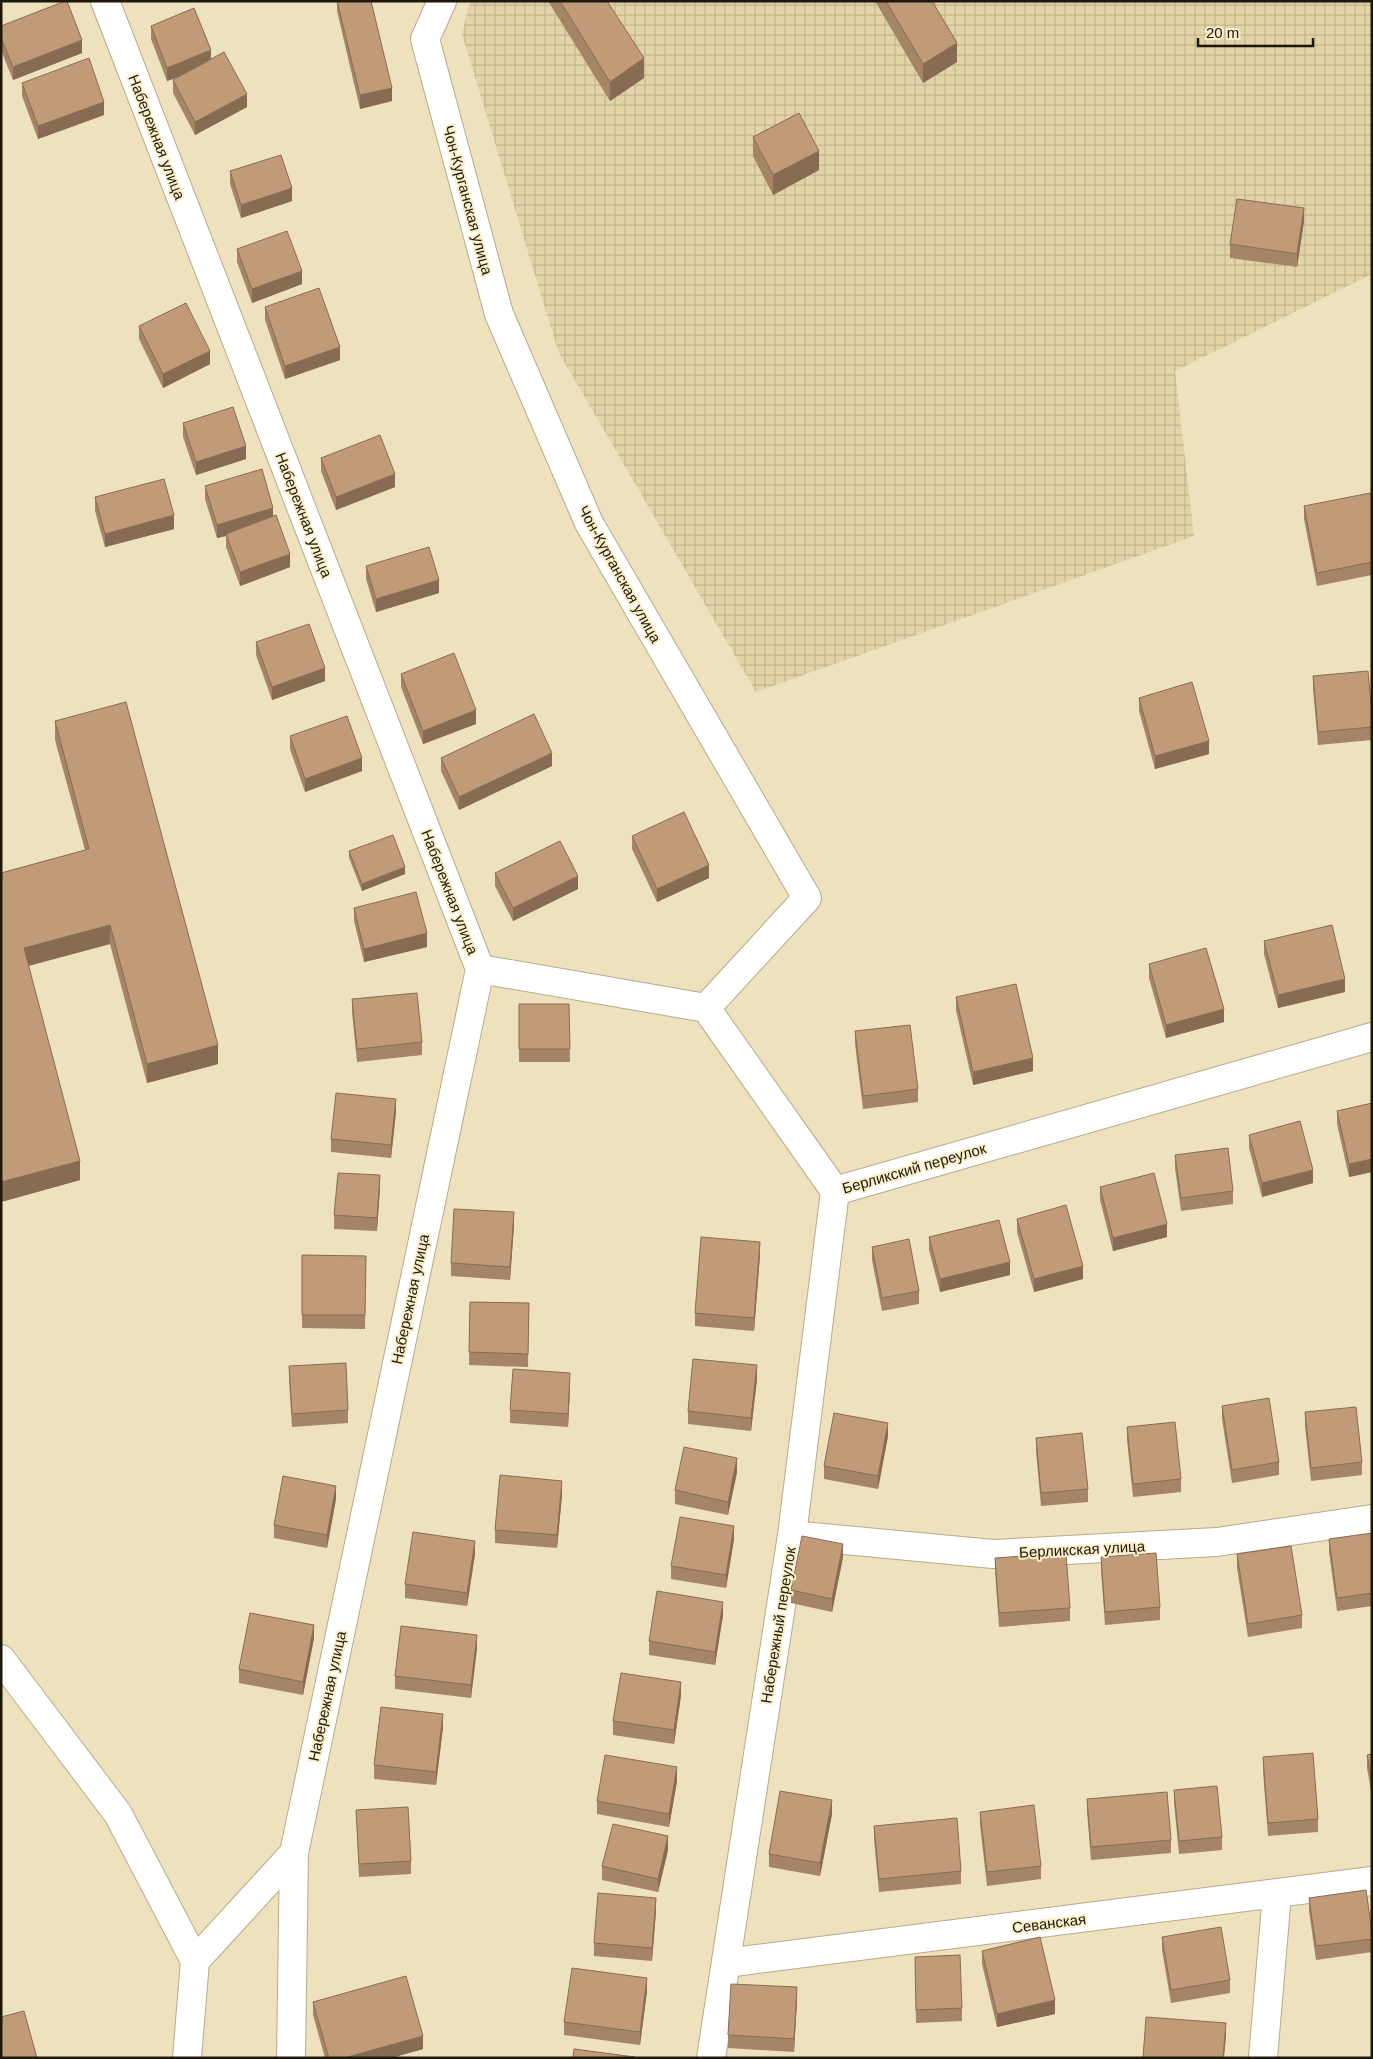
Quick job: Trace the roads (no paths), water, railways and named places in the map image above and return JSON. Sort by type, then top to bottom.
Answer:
[{"type":"street","name":"Набережная улица","points":[[105,1],[480,969],[294,1853],[291,2058]]},
{"type":"street","name":"Чон-Курганская улица","points":[[442,1],[425,39],[499,314],[589,523],[807,898],[706,1008]]},
{"type":"street","points":[[480,969],[706,1008]]},
{"type":"street","name":"Берликский переулок","points":[[706,1008],[835,1191],[1372,1037]]},
{"type":"street","name":"Набережный переулок","points":[[711,2058],[792,1535],[835,1191]]},
{"type":"street","name":"Берликская улица","points":[[792,1535],[993,1554],[1217,1542],[1372,1519]]},
{"type":"street","points":[[1,1659],[118,1814],[195,1961],[187,2058]]},
{"type":"street","points":[[195,1961],[294,1853]]},
{"type":"street","name":"Севанская","points":[[726,1963],[1372,1881]]},
{"type":"street","points":[[1264,2058],[1277,1894]]}]
